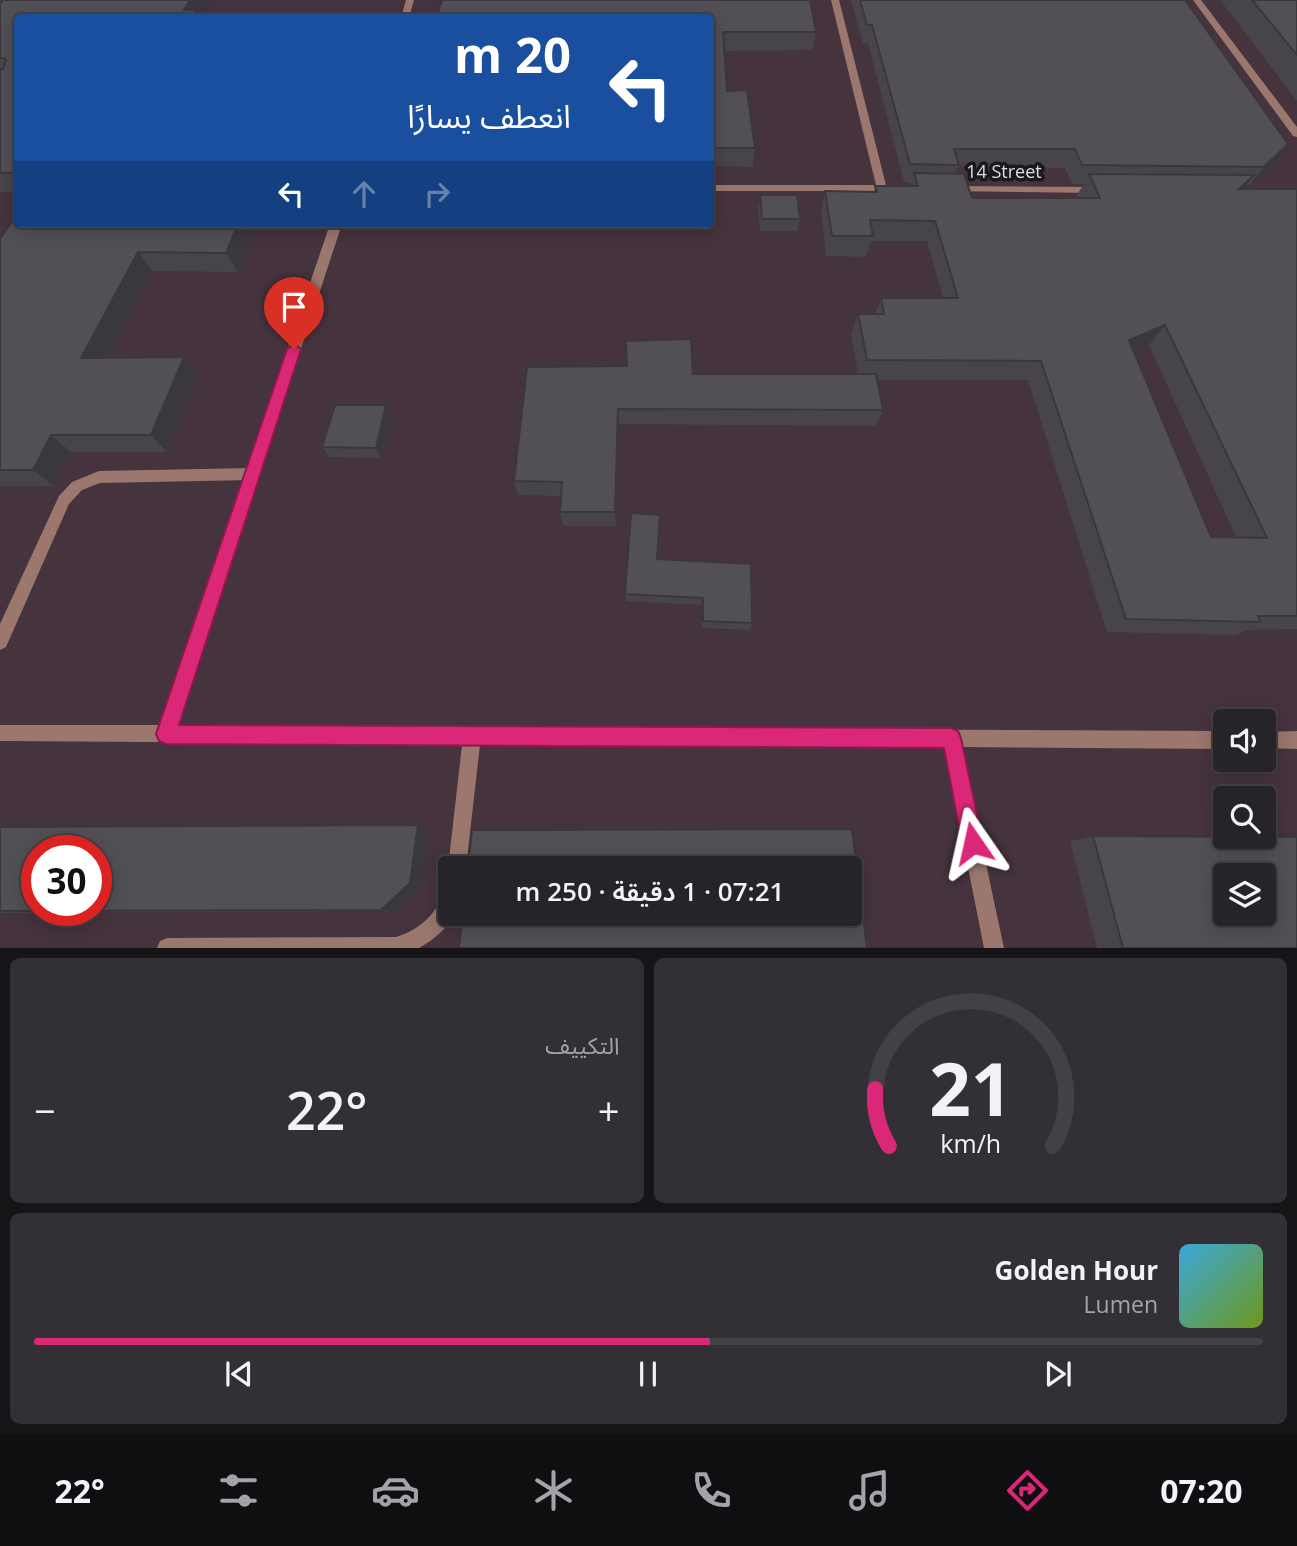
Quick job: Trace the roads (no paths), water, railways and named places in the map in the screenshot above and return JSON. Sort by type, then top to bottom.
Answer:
[{"type":"street","points":[[835,0],[882,188]]},
{"type":"street","points":[[1197,0],[1297,134]]},
{"type":"street","points":[[714,188],[909,189]]},
{"type":"street","name":"14 Street","points":[[937,189],[1117,190]]},
{"type":"street","points":[[166,734],[335,228]]},
{"type":"street","points":[[0,642],[64,500],[77,486],[99,477],[252,474]]},
{"type":"street","points":[[0,733],[1213,740]]},
{"type":"street","points":[[458,856],[472,736]]},
{"type":"street","points":[[951,738],[994,947]]},
{"type":"street","points":[[1276,740],[1297,740]]},
{"type":"street","points":[[167,947],[396,947],[417,940],[438,923]]}]
